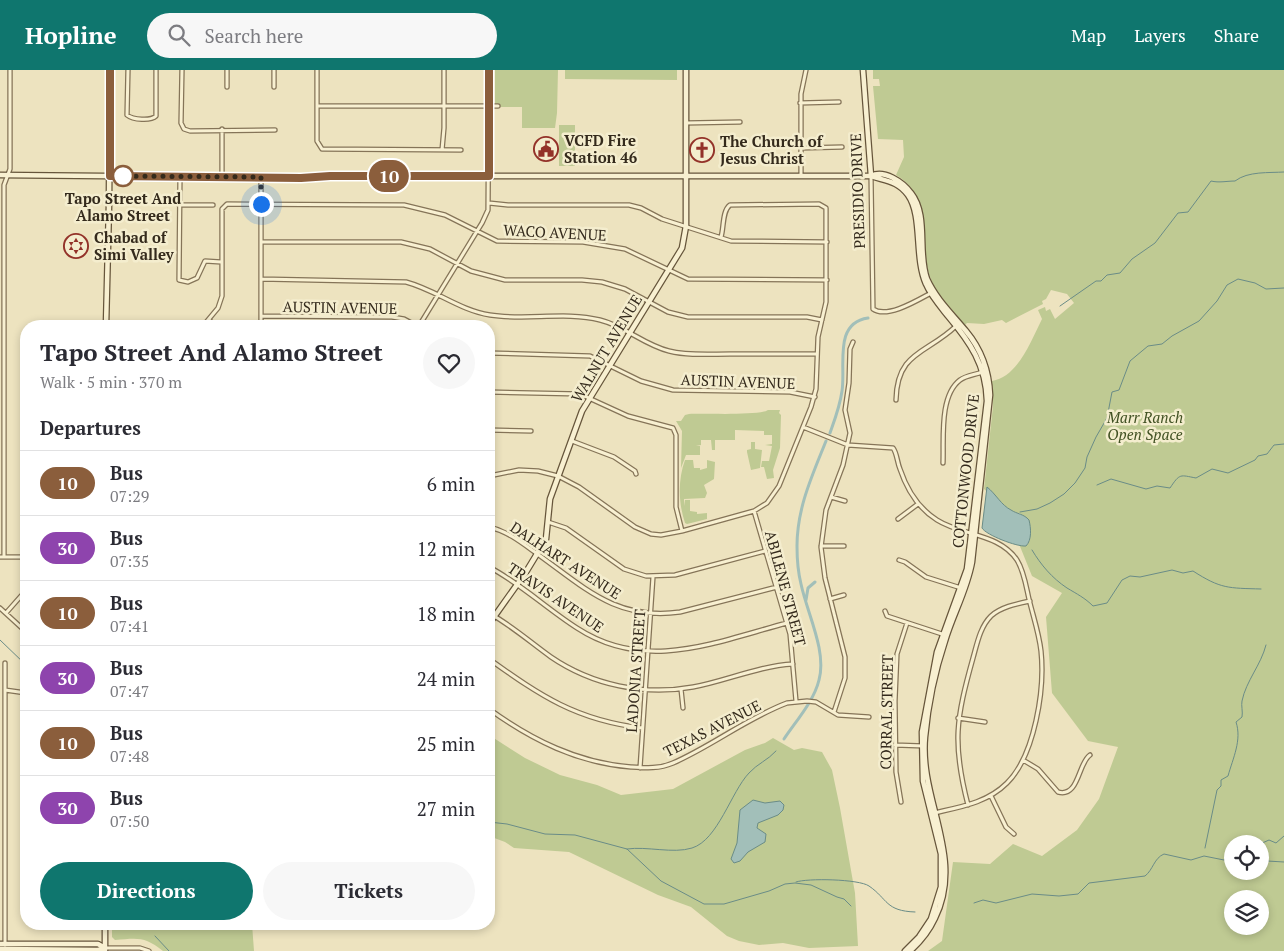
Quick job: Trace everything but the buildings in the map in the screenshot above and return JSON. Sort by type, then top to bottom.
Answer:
[{"type":"street","points":[[10,70],[10,169],[4,185],[2,557],[20,557]]},
{"type":"street","points":[[106,320],[110,176],[110,70]]},
{"type":"street","points":[[128,70],[127,115],[130,118],[152,119],[156,116],[156,70]]},
{"type":"street","points":[[182,70],[181,123],[184,129],[190,131],[222,129],[275,130]]},
{"type":"street","points":[[227,70],[227,87]]},
{"type":"street","points":[[274,70],[274,87]]},
{"type":"street","points":[[317,70],[317,141],[319,147],[326,150],[461,150]]},
{"type":"street","points":[[442,150],[444,70]]},
{"type":"street","points":[[422,320],[478,231],[489,203],[489,70]]},
{"type":"street","name":"WALNUT AVENUE","points":[[495,615],[546,539],[550,499],[582,411],[682,248],[686,226],[686,70]]},
{"type":"street","points":[[800,176],[800,103],[801,88],[806,70]]},
{"type":"street","name":"PRESIDIO DRIVE","points":[[863,70],[871,176],[872,306],[875,311],[882,312],[904,307],[932,292]]},
{"type":"street","points":[[800,103],[839,102]]},
{"type":"street","points":[[317,106],[498,106]]},
{"type":"street","points":[[686,122],[740,122]]},
{"type":"street","points":[[222,129],[222,177]]},
{"type":"street","points":[[800,148],[842,147]]},
{"type":"street","name":"COTTONWOOD DRIVE","points":[[0,175],[222,177],[871,176],[895,183],[907,194],[915,210],[920,265],[932,292],[958,324],[985,371],[986,401],[974,535],[963,588],[945,635],[926,702],[923,781],[946,859],[944,892],[932,924],[910,951]]},
{"type":"street","points":[[180,176],[178,280],[188,282],[197,278],[205,261],[221,262],[222,296],[218,308],[209,320]]},
{"type":"street","points":[[261,177],[261,320]]},
{"type":"street","points":[[489,203],[508,205],[629,205],[642,208],[662,219],[740,242],[827,242]]},
{"type":"street","name":"WACO AVENUE","points":[[221,262],[223,206],[226,204],[404,205],[446,215],[502,242],[583,242],[610,245],[641,255],[682,277],[695,280],[827,280]]},
{"type":"street","points":[[179,205],[213,205]]},
{"type":"street","points":[[495,475],[519,470],[538,471],[558,476],[579,487],[642,531],[661,535],[754,511],[767,503],[776,492],[814,397],[817,380],[818,337],[826,302],[826,210],[824,205],[730,205],[725,210],[725,225],[721,237]]},
{"type":"street","points":[[261,242],[401,242],[430,249],[478,274],[506,280],[582,280],[602,282],[625,289],[668,312],[688,317],[807,317],[822,320]]},
{"type":"street","points":[[261,279],[396,280],[417,285],[462,308],[484,314],[590,318],[610,323],[655,346],[684,354],[817,354]]},
{"type":"street","name":"AUSTIN AVENUE","points":[[261,316],[392,317],[406,320]]},
{"type":"street","points":[[896,400],[897,380],[906,365],[918,353],[958,324]]},
{"type":"street","points":[[834,712],[842,690],[846,665],[844,649],[823,569],[822,546],[824,522],[830,497],[843,465],[848,446],[850,430],[845,410],[849,383],[850,348],[853,342]]},
{"type":"street","name":"AUSTIN AVENUE","points":[[495,353],[584,354],[596,358],[641,381],[674,390],[790,392],[814,397]]},
{"type":"street","points":[[943,463],[945,408],[948,397],[958,382],[985,371]]},
{"type":"street","points":[[495,392],[571,392],[590,397],[628,416],[674,429],[676,434],[676,507],[682,531]]},
{"type":"street","points":[[803,427],[848,446],[893,448],[906,486],[918,504],[945,525],[1000,544],[1010,551],[1022,569],[1039,638],[1041,680],[1033,728],[1023,760],[1008,782],[991,796],[968,805],[933,814]]},
{"type":"street","points":[[495,430],[531,431]]},
{"type":"street","points":[[571,440],[614,456],[635,471],[636,474]]},
{"type":"street","points":[[830,497],[845,501]]},
{"type":"street","points":[[898,519],[918,504]]},
{"type":"street","name":"ABILENE STREET","points":[[754,511],[791,640],[796,701]]},
{"type":"street","points":[[548,522],[566,528],[624,569],[653,577],[675,575],[765,551]]},
{"type":"street","name":"DALHART AVENUE","points":[[495,529],[514,537],[605,601],[627,610],[650,614],[680,612],[777,587]]},
{"type":"street","points":[[822,546],[844,546]]},
{"type":"street","points":[[899,560],[905,562],[926,577],[963,588]]},
{"type":"street","name":"TRAVIS AVENUE","points":[[495,570],[591,637],[618,647],[647,652],[670,652],[689,649],[787,623]]},
{"type":"street","name":"LADONIA STREET","points":[[640,768],[653,577]]},
{"type":"street","points":[[830,599],[844,594]]},
{"type":"street","points":[[6,613],[20,597]]},
{"type":"street","points":[[968,805],[957,753],[958,718],[976,648],[986,622],[997,611],[1030,601]]},
{"type":"street","points":[[0,608],[20,626]]},
{"type":"street","points":[[885,611],[887,616],[945,635]]},
{"type":"street","points":[[495,617],[576,672],[610,684],[645,690],[681,689],[773,666],[793,664]]},
{"type":"street","name":"CORRAL STREET","points":[[901,802],[896,772],[895,745],[896,662],[907,623]]},
{"type":"street","points":[[5,663],[3,948],[98,944],[105,949],[149,951]]},
{"type":"street","points":[[495,663],[534,691],[563,707],[601,721],[642,728]]},
{"type":"street","points":[[681,689],[683,708]]},
{"type":"street","points":[[5,690],[20,692]]},
{"type":"street","name":"TEXAS AVENUE","points":[[495,713],[534,738],[569,754],[616,766],[640,768],[656,768],[673,763],[780,706],[796,701],[816,702],[844,716],[869,717]]},
{"type":"street","points":[[958,718],[985,722]]},
{"type":"street","points":[[895,745],[923,746]]},
{"type":"street","points":[[1023,760],[1038,769],[1061,793],[1066,792],[1077,780],[1086,757],[1090,755]]},
{"type":"street","points":[[991,796],[1006,828],[1014,834]]},
{"type":"street","name":"COTTONWOOD DRIVE","points":[[905,951],[931,919],[941,887],[941,854],[933,814]]},
{"type":"street","points":[[105,930],[105,949]]},
{"type":"green space","points":[[495,70],[558,70],[555,128],[522,128],[522,107],[495,107]]},
{"type":"green space","points":[[565,70],[677,70],[677,80],[565,79]]},
{"type":"green space","name":"Marr Ranch Open Space","points":[[873,70],[1284,70],[1284,951],[928,951],[942,941],[953,862],[990,864],[1013,844],[1042,856],[1077,830],[1099,799],[1118,747],[1088,741],[1052,693],[1046,617],[1062,593],[1032,576],[1017,539],[1020,513],[1013,513],[984,489],[993,406],[992,381],[1009,373],[1023,357],[1042,319],[1038,310],[1045,307],[1046,311],[1050,309],[1055,319],[1074,303],[1067,294],[1051,290],[1046,299],[1042,301],[1043,304],[1006,323],[1002,320],[984,324],[967,323],[965,325],[954,313],[939,295],[929,274],[920,207],[915,195],[908,184],[896,175],[904,157],[903,140],[878,139],[873,86],[880,86],[879,79],[873,79]]},
{"type":"green space","points":[[559,125],[575,125],[575,166],[559,166]]},
{"type":"green space","points":[[780,410],[779,413],[781,415],[780,448],[773,470],[774,478],[767,479],[764,467],[761,467],[762,461],[769,461],[772,446],[765,445],[772,444],[772,435],[764,435],[764,431],[735,430],[735,440],[715,440],[715,450],[712,450],[711,440],[701,440],[701,445],[696,446],[700,446],[700,455],[686,455],[681,468],[682,431],[676,421],[681,421],[685,415],[743,414]]},
{"type":"green space","points":[[751,442],[755,442],[755,449],[762,450],[760,468],[751,470],[747,450],[751,449]]},
{"type":"green space","points":[[685,460],[693,460],[694,468],[700,468],[700,470],[707,468],[707,460],[715,462],[714,479],[704,485],[707,493],[705,498],[684,499],[684,506],[685,500],[690,500],[690,511],[697,512],[697,514],[707,513],[707,519],[687,524],[685,523],[681,507],[680,491],[681,475]]},
{"type":"green space","points":[[773,738],[794,750],[802,748],[822,752],[832,770],[840,808],[855,893],[858,946],[809,948],[783,943],[759,945],[739,941],[727,936],[691,907],[658,895],[569,852],[514,848],[495,838],[495,739],[525,758],[560,775],[597,785],[621,795],[673,789],[745,750]]},
{"type":"green space","points":[[112,930],[252,930],[254,951],[163,951],[146,940],[115,940],[112,937]]},
{"type":"water","points":[[987,487],[1007,508],[1025,516],[1029,520],[1031,530],[1026,546],[1002,540],[989,534],[982,528]]},
{"type":"water","points":[[753,800],[765,803],[780,801],[784,805],[783,810],[778,815],[758,823],[757,828],[766,834],[765,842],[748,852],[740,861],[734,863],[731,859],[737,843],[740,810]]},
{"type":"waterway","points":[[1060,306],[1096,281],[1101,281],[1107,275],[1120,273],[1132,259],[1155,243],[1178,213],[1188,212],[1211,181],[1235,181],[1252,174],[1284,172]]},
{"type":"waterway","points":[[1020,512],[1037,509],[1050,503],[1064,494],[1075,483],[1085,468],[1087,457],[1107,418],[1112,392],[1119,390],[1130,361],[1148,346],[1162,344],[1172,336],[1199,321],[1217,301],[1227,285],[1238,279],[1255,283],[1266,289],[1284,288]]},
{"type":"waterway","points":[[830,433],[841,397],[845,337],[850,328],[857,322],[868,318]]},
{"type":"waterway","points":[[784,739],[813,696],[817,688],[821,669],[815,632],[800,579],[797,546],[802,505],[826,441]]},
{"type":"waterway","points":[[1097,485],[1111,479],[1146,489],[1157,486],[1170,488],[1178,477],[1196,478],[1212,469],[1228,473],[1255,460],[1258,456],[1267,454],[1274,445],[1284,444]]},
{"type":"waterway","points":[[1032,550],[1056,580],[1093,606],[1107,603],[1122,580],[1130,576],[1140,577],[1172,570],[1183,573],[1193,571],[1225,586],[1261,589]]},
{"type":"waterway","points":[[806,600],[808,588],[815,582]]},
{"type":"waterway","points":[[0,640],[20,659]]},
{"type":"waterway","points":[[1205,848],[1217,790],[1221,786],[1221,780],[1228,776],[1236,749],[1238,736],[1236,722],[1242,717],[1244,694],[1266,645]]},
{"type":"waterway","points":[[627,849],[685,850],[701,843],[717,826],[742,781],[755,767],[776,751]]},
{"type":"waterway","points":[[495,823],[545,834],[575,835],[627,849],[661,881],[704,904],[724,904],[769,891],[785,884],[795,883],[811,885],[844,899],[851,906]]},
{"type":"waterway","points":[[1269,840],[1276,843],[1284,836]]},
{"type":"waterway","points":[[974,903],[983,900],[996,903],[1032,894],[1059,896],[1078,894],[1089,883],[1145,876],[1158,858],[1164,854],[1191,860],[1204,856],[1224,860]]},
{"type":"waterway","points":[[1269,861],[1284,862]]},
{"type":"waterway","points":[[796,882],[833,880],[863,884],[869,886],[892,907],[915,912]]},
{"type":"waterway","points":[[155,936],[169,951]]},
{"type":"bus line","name":"10","points":[[110,70],[110,176],[301,178],[330,176],[489,176],[489,70]]},
{"type":"place","name":"VCFD Fire Station 46","points":[[546,149]]},
{"type":"place","name":"The Church of Jesus Christ","points":[[702,150]]},
{"type":"place","name":"Tapo Street And Alamo Street","points":[[123,176]]},
{"type":"place","name":"Chabad of Simi Valley","points":[[76,246]]},
{"type":"route","points":[[123,176],[116,176],[261,177],[261,204]]}]
